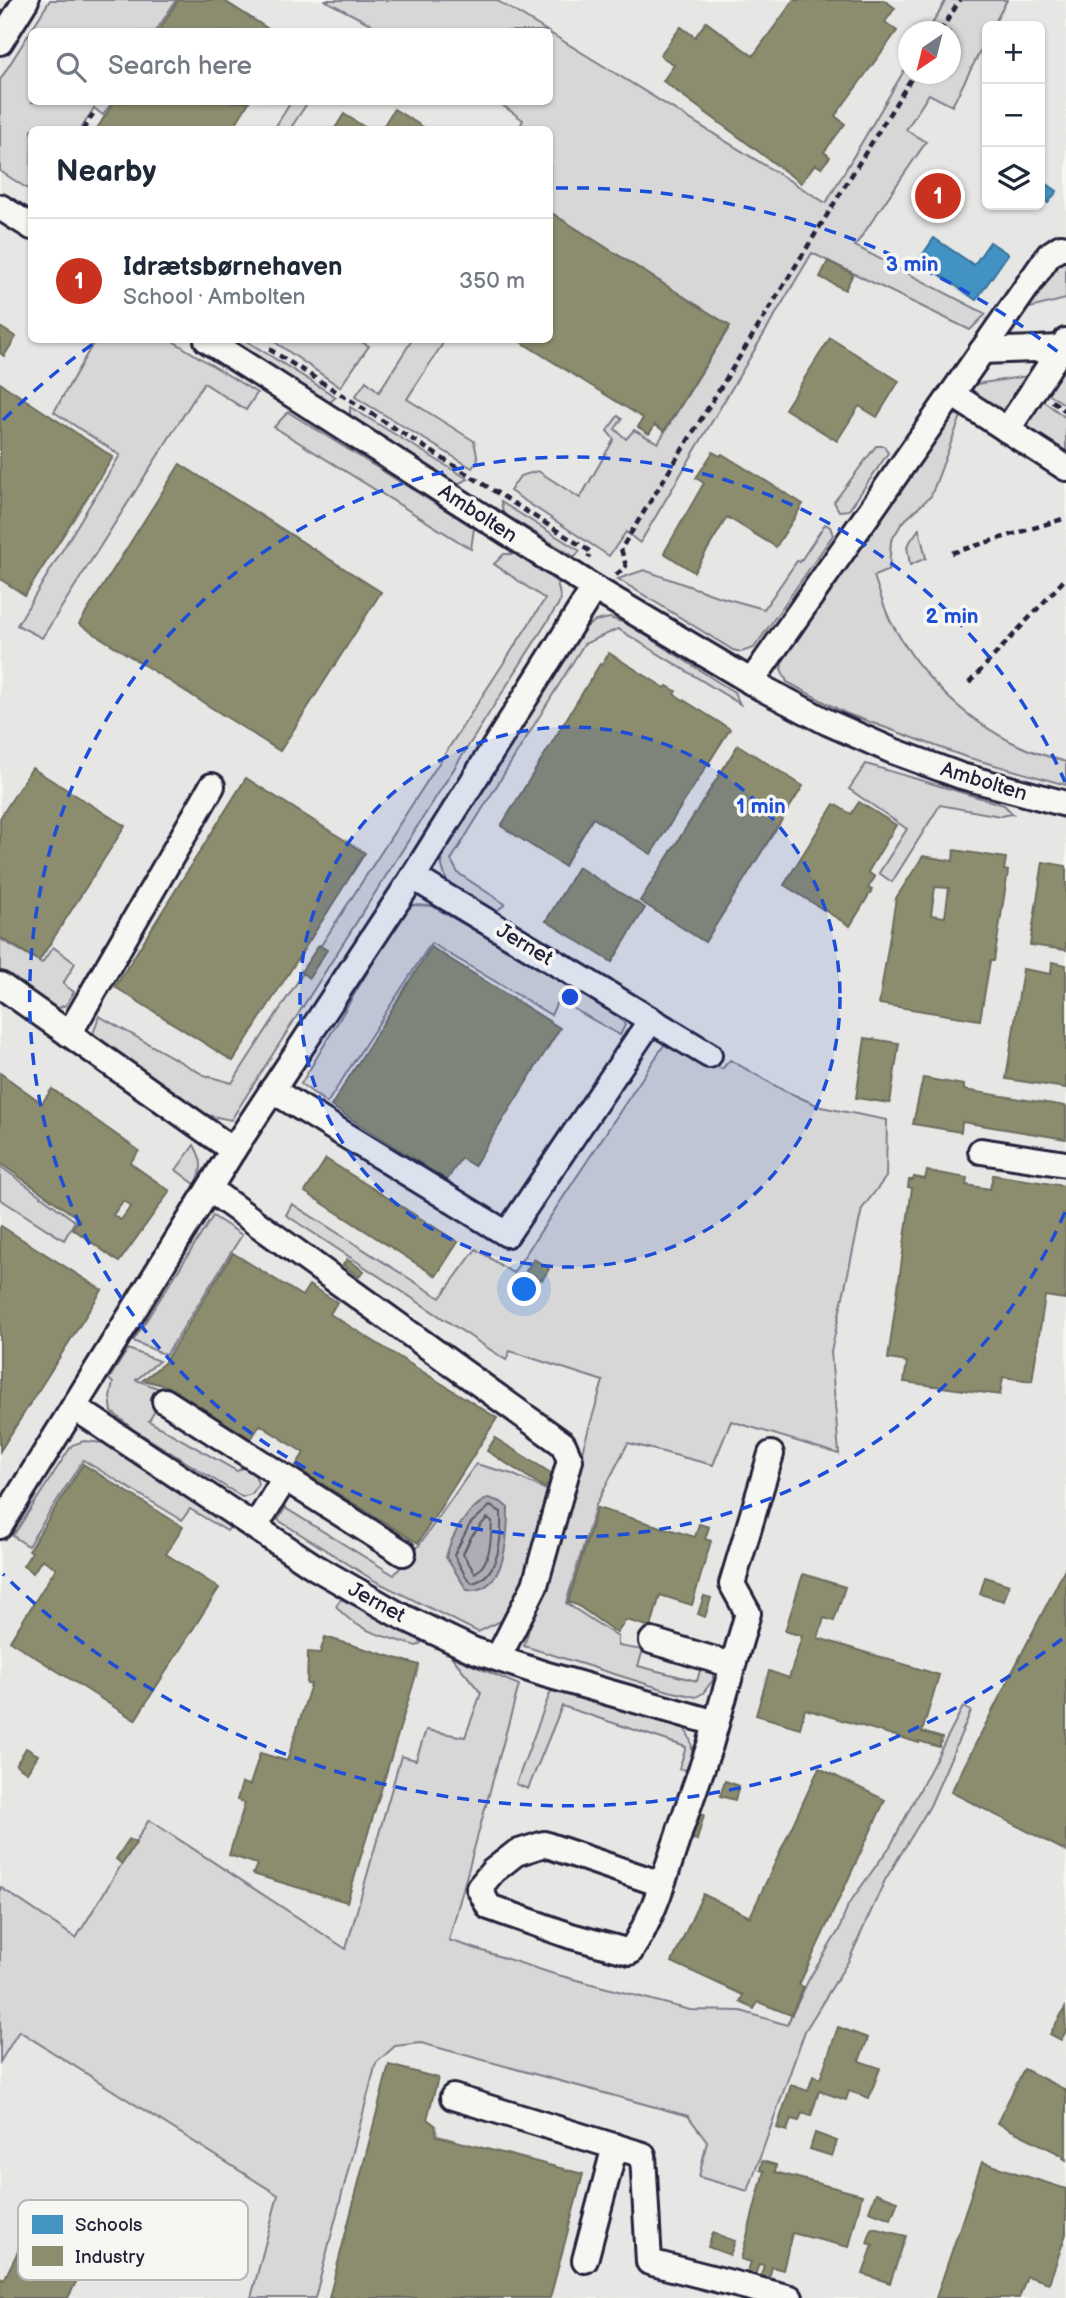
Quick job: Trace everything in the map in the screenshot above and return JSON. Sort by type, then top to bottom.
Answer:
[{"type":"street","points":[[0,42],[26,0]]},
{"type":"street","points":[[0,207],[28,224]]},
{"type":"street","points":[[751,682],[1049,255],[1061,247],[1066,248]]},
{"type":"street","name":"Ambolten","points":[[212,343],[586,582],[751,682],[827,722],[893,751],[961,776],[1066,804]]},
{"type":"street","points":[[982,351],[1064,345]]},
{"type":"street","points":[[1007,430],[1064,345]]},
{"type":"street","points":[[952,394],[1066,468]]},
{"type":"street","points":[[0,1526],[233,1150],[412,877],[586,582]]},
{"type":"street","points":[[69,1034],[212,786]]},
{"type":"street","name":"Jernet","points":[[412,877],[709,1055]]},
{"type":"street","points":[[0,985],[233,1150]]},
{"type":"street","points":[[272,1090],[507,1234],[651,1020]]},
{"type":"street","points":[[981,1151],[1066,1164]]},
{"type":"street","points":[[209,1189],[563,1444],[570,1460],[535,1585],[498,1658]]},
{"type":"street","points":[[165,1401],[403,1553]]},
{"type":"street","name":"Jernet","points":[[74,1407],[315,1567],[397,1614],[473,1650],[544,1674],[716,1723]]},
{"type":"street","points":[[661,1884],[544,1844],[516,1853],[493,1871],[479,1888],[489,1907],[571,1936],[630,1952],[643,1933],[661,1884],[716,1723],[748,1613],[732,1584],[771,1454]]},
{"type":"street","points":[[255,1527],[285,1478]]},
{"type":"street","points":[[652,1641],[731,1670]]},
{"type":"street","points":[[453,2097],[643,2155],[649,2262],[790,2298]]},
{"type":"street","points":[[585,2260],[615,2146]]},
{"type":"path","points":[[947,21],[960,0]]},
{"type":"path","points":[[265,347],[591,552],[586,582],[615,576],[625,566],[621,549],[908,84]]},
{"type":"path","points":[[86,126],[93,114]]},
{"type":"path","points":[[952,553],[1066,519]]},
{"type":"path","points":[[969,683],[1066,578]]},
{"type":"shaded area","points":[[0,0],[1066,0],[1066,2298],[0,2298]]},
{"type":"shaded area","points":[[50,0],[176,0],[158,28],[32,28]]},
{"type":"shaded area","points":[[324,0],[496,0],[542,28],[378,28]]},
{"type":"shaded area","points":[[946,0],[1007,0],[996,21],[982,21],[982,48],[952,106],[929,94],[906,130],[926,142],[855,246],[986,314],[970,330],[812,253],[640,543],[626,532],[609,556],[510,491],[520,476],[538,471],[580,498],[614,439],[607,431],[618,416],[622,419],[615,429],[626,439],[634,430],[658,443],[730,326],[553,214],[553,126],[520,126],[523,120],[502,105],[553,105],[553,35],[826,203],[898,81],[898,84],[961,84],[961,21],[934,21]]},
{"type":"shaded area","points":[[28,35],[28,105],[110,105],[103,115],[94,108],[83,126],[28,126],[28,189],[0,171],[0,80]]},
{"type":"shaded area","points":[[289,105],[306,105],[292,126],[276,126]]},
{"type":"shaded area","points":[[1066,259],[1066,299],[1026,309],[1054,268]]},
{"type":"shaded area","points":[[93,343],[176,343],[257,393],[246,410],[204,383],[42,638],[17,625],[120,455],[54,412]]},
{"type":"shaded area","points":[[236,343],[250,343],[336,397],[329,403]]},
{"type":"shaded area","points":[[276,343],[364,343],[369,346],[340,387]]},
{"type":"shaded area","points":[[410,343],[443,343],[407,399],[474,441],[478,460],[472,468],[355,397],[366,381],[379,392]]},
{"type":"shaded area","points":[[1066,363],[1066,405],[1045,392]]},
{"type":"shaded area","points":[[1028,376],[1001,413],[976,398],[968,388],[970,385]]},
{"type":"shaded area","points":[[1041,399],[1066,418],[1066,451],[1023,426]]},
{"type":"shaded area","points":[[350,407],[468,479],[457,484],[350,416]]},
{"type":"shaded area","points":[[288,412],[474,528],[471,549],[274,427]]},
{"type":"shaded area","points":[[952,414],[961,416],[931,496],[902,523],[891,541],[889,570],[874,576],[891,622],[930,678],[962,710],[980,723],[1031,751],[1066,762],[1066,785],[966,757],[845,713],[787,682],[781,669],[784,654]]},
{"type":"shaded area","points":[[876,446],[884,446],[888,453],[849,510],[839,511],[834,502]]},
{"type":"shaded area","points":[[501,502],[580,551],[575,557],[503,513]]},
{"type":"shaded area","points":[[825,524],[830,527],[833,535],[754,648],[741,652],[733,650],[618,579],[644,570],[717,596],[764,609]]},
{"type":"shaded area","points":[[919,529],[926,558],[910,565],[907,546]]},
{"type":"shaded area","points":[[504,554],[515,554],[557,582],[561,600],[231,1120],[207,1115],[93,1034],[99,1016],[204,1075],[232,1083],[545,599],[494,564]]},
{"type":"shaded area","points":[[610,618],[628,624],[734,692],[740,704],[618,629],[584,644],[451,860],[458,873],[505,904],[498,910],[492,910],[447,883],[442,866],[443,848],[579,632],[595,621]]},
{"type":"shaded area","points":[[866,764],[1004,805],[1013,814],[1000,816],[940,805],[892,882],[879,873],[907,829],[849,789]]},
{"type":"shaded area","points":[[413,905],[432,906],[617,1012],[625,1025],[620,1035],[558,1000],[551,1015],[431,943],[327,1103],[301,1084],[402,914]]},
{"type":"shaded area","points":[[0,939],[42,963],[53,947],[75,963],[63,984],[74,992],[66,1005],[54,1010],[0,971]]},
{"type":"shaded area","points":[[666,1042],[722,1069],[730,1060],[783,1090],[821,1107],[887,1120],[886,1177],[862,1209],[831,1352],[839,1454],[731,1421],[713,1465],[628,1443],[596,1505],[566,1603],[618,1637],[618,1646],[643,1650],[638,1666],[697,1681],[701,1667],[713,1671],[713,1680],[703,1693],[696,1697],[524,1646],[603,1381],[510,1351],[506,1360],[286,1215],[292,1204],[440,1298],[476,1249],[513,1273]]},
{"type":"shaded area","points":[[194,1145],[201,1165],[196,1185],[176,1170]]},
{"type":"shaded area","points":[[0,1166],[75,1221],[64,1240],[0,1199]]},
{"type":"shaded area","points":[[213,1216],[242,1235],[166,1355],[133,1341]]},
{"type":"shaded area","points":[[128,1349],[159,1361],[136,1380],[166,1391],[149,1421],[237,1471],[246,1466],[254,1470],[258,1484],[252,1494],[242,1497],[133,1429],[112,1412],[110,1397],[113,1383],[109,1379]]},
{"type":"shaded area","points":[[84,1441],[104,1443],[232,1524],[227,1531],[190,1509],[182,1520],[83,1460],[28,1546],[13,1536],[72,1445]]},
{"type":"shaded area","points":[[476,1464],[512,1474],[553,1493],[530,1571],[501,1621],[478,1632],[375,1581],[278,1520],[285,1508],[394,1575],[417,1548]]},
{"type":"shaded area","points":[[341,1599],[419,1637],[421,1643],[417,1646],[363,1628],[336,1606]]},
{"type":"shaded area","points":[[451,1656],[519,1685],[449,1940],[554,1974],[690,2010],[741,2011],[787,2025],[809,1979],[839,1930],[848,1905],[891,1845],[963,1707],[971,1711],[930,1806],[885,1880],[849,1960],[805,2031],[748,2191],[699,2177],[707,2141],[688,2116],[421,2043],[395,2046],[376,2063],[315,2298],[251,2298],[278,2195],[19,2031],[0,2062],[0,1887],[76,1938],[149,1820],[346,1949],[401,1756],[416,1760],[426,1730],[465,1737],[481,1693]]},
{"type":"shaded area","points":[[556,1688],[682,1725],[692,1746],[688,1770],[679,1769],[686,1747],[562,1706],[528,1789],[516,1784],[550,1693]]},
{"type":"water","points":[[488,1498],[501,1502],[508,1508],[502,1561],[490,1583],[480,1589],[467,1590],[446,1557],[461,1523],[473,1509]]},
{"type":"building: Schools","points":[[1045,183],[1057,191],[1048,203],[1045,201]]},
{"type":"building: Schools","points":[[934,238],[974,265],[990,242],[1008,254],[976,300],[919,260]]},
{"type":"building: Industry","points":[[178,0],[223,0],[267,28],[160,28]]},
{"type":"building: Industry","points":[[794,0],[884,0],[895,8],[885,22],[897,31],[835,116],[845,124],[824,152],[830,157],[821,168],[815,164],[801,183],[663,81],[674,65],[660,55],[681,27],[695,37],[706,22],[753,56]]},
{"type":"building: Industry","points":[[112,105],[247,105],[234,126],[99,126]]},
{"type":"building: Industry","points":[[394,109],[422,126],[383,126]]},
{"type":"building: Industry","points":[[344,114],[363,126],[336,126]]},
{"type":"building: Industry","points":[[553,214],[730,326],[664,431],[655,425],[649,434],[638,427],[643,418],[523,343],[553,343]]},
{"type":"building: Industry","points":[[828,261],[853,274],[845,290],[820,277]]},
{"type":"building: Industry","points":[[0,327],[16,337],[4,356],[0,353]]},
{"type":"building: Industry","points":[[830,338],[899,381],[877,417],[859,406],[837,441],[785,409]]},
{"type":"building: Industry","points":[[0,383],[113,457],[25,595],[0,579]]},
{"type":"building: Industry","points":[[713,452],[720,456],[722,454],[803,504],[776,547],[727,517],[694,572],[664,553],[704,483],[696,478]]},
{"type":"building: Industry","points":[[180,464],[381,592],[280,751],[79,624]]},
{"type":"building: Industry","points":[[609,653],[665,688],[667,686],[676,691],[674,694],[730,729],[651,854],[593,818],[564,866],[501,826]]},
{"type":"building: Industry","points":[[738,745],[803,786],[705,942],[640,901]]},
{"type":"building: Industry","points":[[32,768],[125,826],[39,961],[0,937],[0,818]]},
{"type":"building: Industry","points":[[246,778],[365,853],[233,1061],[115,987]]},
{"type":"building: Industry","points":[[859,802],[896,825],[868,872],[875,877],[868,888],[872,890],[850,926],[784,885],[834,804],[851,814]]},
{"type":"building: Industry","points":[[954,850],[1006,858],[1004,870],[1008,871],[994,961],[990,961],[980,1020],[879,1004],[896,898],[923,856],[953,861]],"holes":[[[935,887],[949,888],[945,917],[931,915]]]},
{"type":"building: Industry","points":[[1043,862],[1066,866],[1066,950],[1030,945]]},
{"type":"building: Industry","points":[[578,867],[645,908],[612,962],[546,921]]},
{"type":"building: Industry","points":[[319,945],[327,950],[309,978],[301,972]]},
{"type":"building: Industry","points":[[431,947],[560,1028],[474,1166],[461,1158],[447,1180],[331,1106]]},
{"type":"building: Industry","points":[[1052,962],[1066,965],[1066,1088],[1006,1079],[1023,969],[1051,974]]},
{"type":"building: Industry","points":[[865,1038],[899,1043],[890,1103],[856,1098]]},
{"type":"building: Industry","points":[[0,1073],[42,1103],[52,1089],[139,1151],[130,1163],[170,1191],[119,1262],[72,1228],[79,1219],[0,1163]],"holes":[[[123,1201],[131,1206],[121,1220],[113,1215]]]},
{"type":"building: Industry","points":[[923,1078],[964,1085],[964,1090],[1066,1106],[1066,1139],[962,1122],[961,1132],[913,1124]]},
{"type":"building: Industry","points":[[326,1159],[458,1242],[436,1276],[305,1192]]},
{"type":"building: Industry","points":[[927,1171],[967,1178],[966,1185],[990,1189],[993,1175],[1066,1186],[1065,1299],[1045,1296],[1032,1381],[1003,1377],[1000,1395],[904,1382],[907,1362],[888,1359],[912,1188],[908,1187],[909,1180],[914,1177],[925,1179]]},
{"type":"building: Industry","points":[[1,1226],[102,1290],[0,1451],[0,1228]]},
{"type":"building: Industry","points":[[233,1253],[302,1296],[309,1285],[337,1302],[330,1314],[497,1418],[418,1543],[295,1467],[304,1453],[260,1425],[251,1439],[226,1423],[220,1423],[167,1386],[143,1380],[164,1363]]},
{"type":"building: Industry","points":[[347,1259],[364,1271],[359,1277],[343,1265]]},
{"type":"building: Industry","points":[[534,1259],[549,1269],[542,1280],[526,1271]]},
{"type":"building: Industry","points":[[495,1438],[554,1475],[545,1488],[487,1451]]},
{"type":"building: Industry","points":[[83,1464],[183,1527],[166,1554],[219,1588],[135,1720],[10,1641],[56,1568],[42,1559],[33,1573],[23,1566],[32,1552],[29,1550]]},
{"type":"building: Industry","points":[[597,1508],[695,1537],[699,1524],[709,1527],[705,1539],[711,1541],[692,1605],[660,1595],[651,1627],[626,1620],[617,1633],[577,1605],[568,1602]]},
{"type":"building: Industry","points":[[1066,1567],[1066,1851],[951,1792]]},
{"type":"building: Industry","points":[[803,1574],[845,1587],[834,1621],[824,1618],[818,1638],[939,1675],[922,1732],[942,1738],[939,1747],[805,1709],[800,1728],[756,1715],[769,1671],[789,1678],[802,1636],[785,1631]]},
{"type":"building: Industry","points":[[985,1577],[1009,1585],[1004,1601],[980,1594]]},
{"type":"building: Industry","points":[[704,1596],[711,1598],[705,1617],[698,1614]]},
{"type":"building: Industry","points":[[325,1637],[419,1665],[347,1902],[253,1874],[257,1864],[229,1855],[245,1803],[237,1800],[242,1783],[250,1785],[260,1753],[287,1761],[311,1684],[307,1684],[308,1652],[320,1653]]},
{"type":"building: Industry","points":[[26,1748],[38,1755],[27,1772],[16,1765]]},
{"type":"building: Industry","points":[[819,1768],[885,1800],[799,1985],[804,1987],[791,2015],[758,2002],[754,2009],[740,2002],[743,1995],[672,1962],[703,1894],[750,1917]]},
{"type":"building: Industry","points":[[725,1781],[739,1786],[735,1800],[720,1796]]},
{"type":"building: Industry","points":[[698,1813],[704,1815],[697,1840],[690,1838]]},
{"type":"building: Industry","points":[[129,1839],[136,1843],[122,1864],[116,1859]]},
{"type":"building: Industry","points":[[1065,2008],[1066,2031],[1061,2040],[1050,2034]]},
{"type":"building: Industry","points":[[838,2027],[868,2038],[859,2061],[880,2068],[869,2098],[849,2091],[846,2100],[819,2091],[811,2116],[802,2113],[799,2121],[791,2119],[787,2131],[777,2128],[791,2085],[808,2091],[813,2076],[820,2079]]},
{"type":"building: Industry","points":[[389,2065],[438,2078],[427,2119],[435,2125],[437,2136],[583,2174],[550,2298],[329,2298]]},
{"type":"building: Industry","points":[[1024,2069],[1066,2090],[1066,2160],[1064,2156],[997,2123]]},
{"type":"building: Industry","points":[[815,2133],[837,2141],[832,2156],[810,2149]]},
{"type":"building: Industry","points":[[762,2161],[776,2165],[775,2172],[862,2195],[849,2247],[792,2233],[783,2270],[772,2267],[768,2282],[760,2279],[764,2265],[759,2264],[754,2278],[746,2276],[751,2262],[741,2259],[764,2171],[760,2170]]},
{"type":"building: Industry","points":[[982,2162],[1066,2189],[1066,2234],[1049,2283],[1027,2276],[1019,2298],[936,2298]]},
{"type":"building: Industry","points":[[876,2193],[898,2201],[891,2219],[869,2211]]},
{"type":"building: Industry","points":[[872,2228],[906,2236],[890,2283],[863,2274],[873,2245],[867,2243]]},
{"type":"building: Industry","points":[[713,2233],[735,2241],[730,2255],[708,2247]]},
{"type":"building: Industry","points":[[18,2251],[18,2280],[77,2280],[68,2298],[0,2298],[0,2278],[4,2280]]},
{"type":"place","name":"Idrætsbørnehaven","points":[[938,196]]}]
